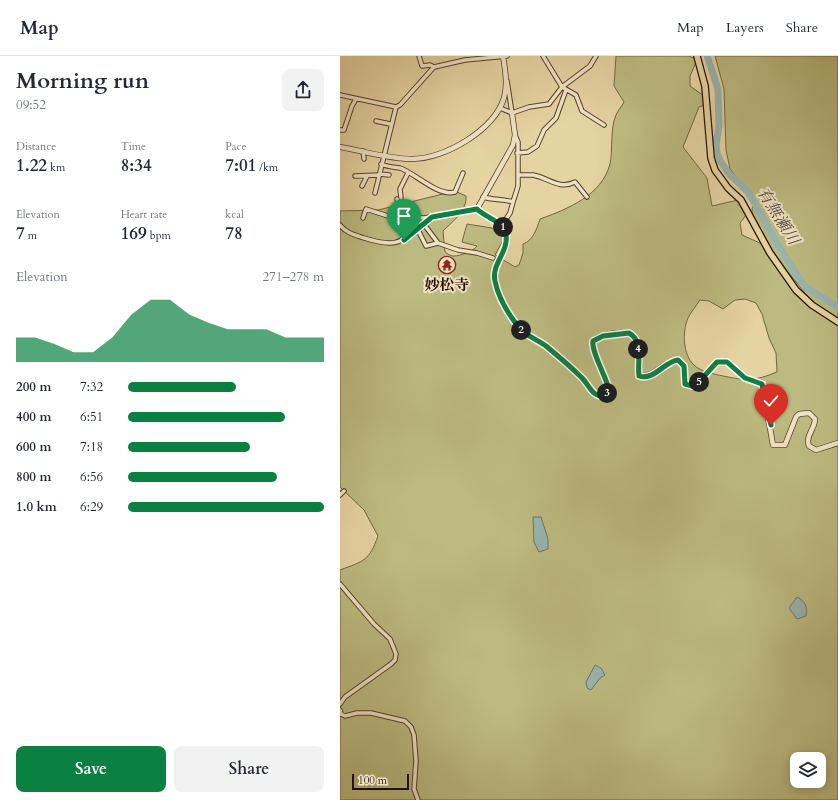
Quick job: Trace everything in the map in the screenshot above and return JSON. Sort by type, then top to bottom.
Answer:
[{"type":"main road","points":[[697,56],[705,86],[712,158],[715,170],[728,188],[741,200],[770,253],[796,290],[810,303],[838,322]]},
{"type":"street","points":[[419,56],[422,66],[430,65],[434,67]]},
{"type":"street","points":[[340,147],[383,155],[418,158],[436,155],[454,148],[489,123],[500,108],[505,92],[505,56],[465,58],[434,67],[400,105],[396,107],[390,124],[383,155],[381,164],[375,193]]},
{"type":"street","points":[[543,56],[562,87],[576,95],[582,111],[604,125]]},
{"type":"street","points":[[500,108],[512,113],[529,107],[549,104],[562,87],[590,66],[596,56]]},
{"type":"street","points":[[495,221],[504,222],[506,219],[518,186],[518,142],[515,135],[506,78]]},
{"type":"street","points":[[517,153],[528,152],[536,146],[544,130],[556,118],[566,90]]},
{"type":"street","points":[[340,95],[396,107]]},
{"type":"street","points":[[340,130],[344,130],[352,106],[356,99]]},
{"type":"street","points":[[376,121],[390,124]]},
{"type":"street","points":[[477,209],[513,145],[515,135]]},
{"type":"street","points":[[363,151],[364,160]]},
{"type":"street","points":[[381,164],[388,167],[400,168],[420,181],[451,193],[455,192],[463,173]]},
{"type":"street","points":[[402,198],[400,189],[408,173]]},
{"type":"street","points":[[355,176],[379,174],[388,175]]},
{"type":"street","points":[[518,175],[534,176],[568,186],[575,182],[587,197]]},
{"type":"street","points":[[362,186],[367,176]]},
{"type":"street","points":[[483,197],[495,200],[505,199],[513,202]]},
{"type":"street","points":[[397,199],[400,217],[398,226]]},
{"type":"street","points":[[363,218],[366,209],[388,216],[400,217],[432,217],[477,209],[502,225],[506,234],[505,248],[494,276],[497,290],[504,304],[523,332],[547,347],[582,377],[594,394],[600,397],[605,396],[609,389],[606,376],[593,349],[593,341],[603,336],[629,333],[634,337],[638,351],[639,373],[641,376],[657,372],[670,362],[678,360],[684,366],[685,384],[692,386],[698,383],[717,362],[727,362],[745,378],[762,384],[771,425],[773,445],[785,444],[796,417],[804,413],[808,413],[815,419],[815,426],[808,437],[808,446],[816,450],[838,443]]},
{"type":"street","points":[[340,224],[351,234],[385,244],[396,243],[404,240],[432,217]]},
{"type":"street","points":[[423,223],[438,243]]},
{"type":"street","points":[[417,228],[426,246],[438,243],[458,250],[477,253],[493,258]]},
{"type":"street","points":[[340,495],[344,491]]},
{"type":"street","points":[[340,584],[374,624],[390,639],[396,654],[396,660],[345,697],[340,704]]},
{"type":"street","points":[[340,710],[345,716],[357,713],[371,713],[405,721],[412,727],[416,761],[414,789],[418,800]]},
{"type":"shaded area","points":[[616,56],[689,56],[697,60],[690,76],[690,86],[704,96],[705,105],[699,107],[683,147],[707,178],[712,206],[738,200],[747,214],[740,223],[742,235],[762,244],[793,289],[813,303],[768,244],[754,220],[752,211],[754,201],[730,169],[726,150],[724,89],[715,56],[838,56],[838,800],[340,800],[340,570],[365,559],[372,551],[378,536],[364,510],[340,487],[340,211],[378,210],[455,191],[466,196],[466,201],[459,215],[443,231],[445,252],[451,256],[457,256],[470,251],[477,246],[462,242],[467,224],[492,228],[505,237],[495,255],[515,267],[519,265],[523,253],[523,244],[532,237],[540,219],[562,211],[582,199],[600,184],[606,175],[611,158],[614,120],[624,102],[614,86]],"holes":[[[745,299],[756,303],[762,314],[769,338],[776,353],[777,372],[757,379],[731,378],[704,371],[690,361],[684,336],[688,318],[700,300],[709,301],[723,309],[735,300]]]},
{"type":"water","points":[[533,517],[541,517],[548,539],[548,549],[539,552],[534,542]]},
{"type":"water","points":[[797,597],[805,605],[806,616],[797,619],[789,608]]},
{"type":"water","points":[[595,665],[601,668],[605,675],[600,678],[591,690],[587,688],[586,682]]},
{"type":"waterway","name":"有無瀬川","points":[[707,56],[718,89],[719,126],[716,145],[717,154],[721,162],[729,174],[748,192],[779,247],[804,286],[838,307]]},
{"type":"place","name":"妙松寺","points":[[447,265]]},
{"type":"route","points":[[404,240],[432,217],[477,209],[485,216],[502,225],[506,234],[505,248],[495,270],[494,276],[497,290],[517,325],[523,332],[547,347],[582,377],[594,394],[600,397],[605,396],[609,389],[606,376],[593,349],[593,341],[598,337],[629,333],[633,335],[640,355],[639,376],[643,377],[657,372],[670,362],[678,360],[684,366],[685,384],[687,386],[692,386],[698,383],[717,362],[727,362],[737,369],[745,378],[758,381],[762,384],[765,389],[766,405],[771,425]]}]
